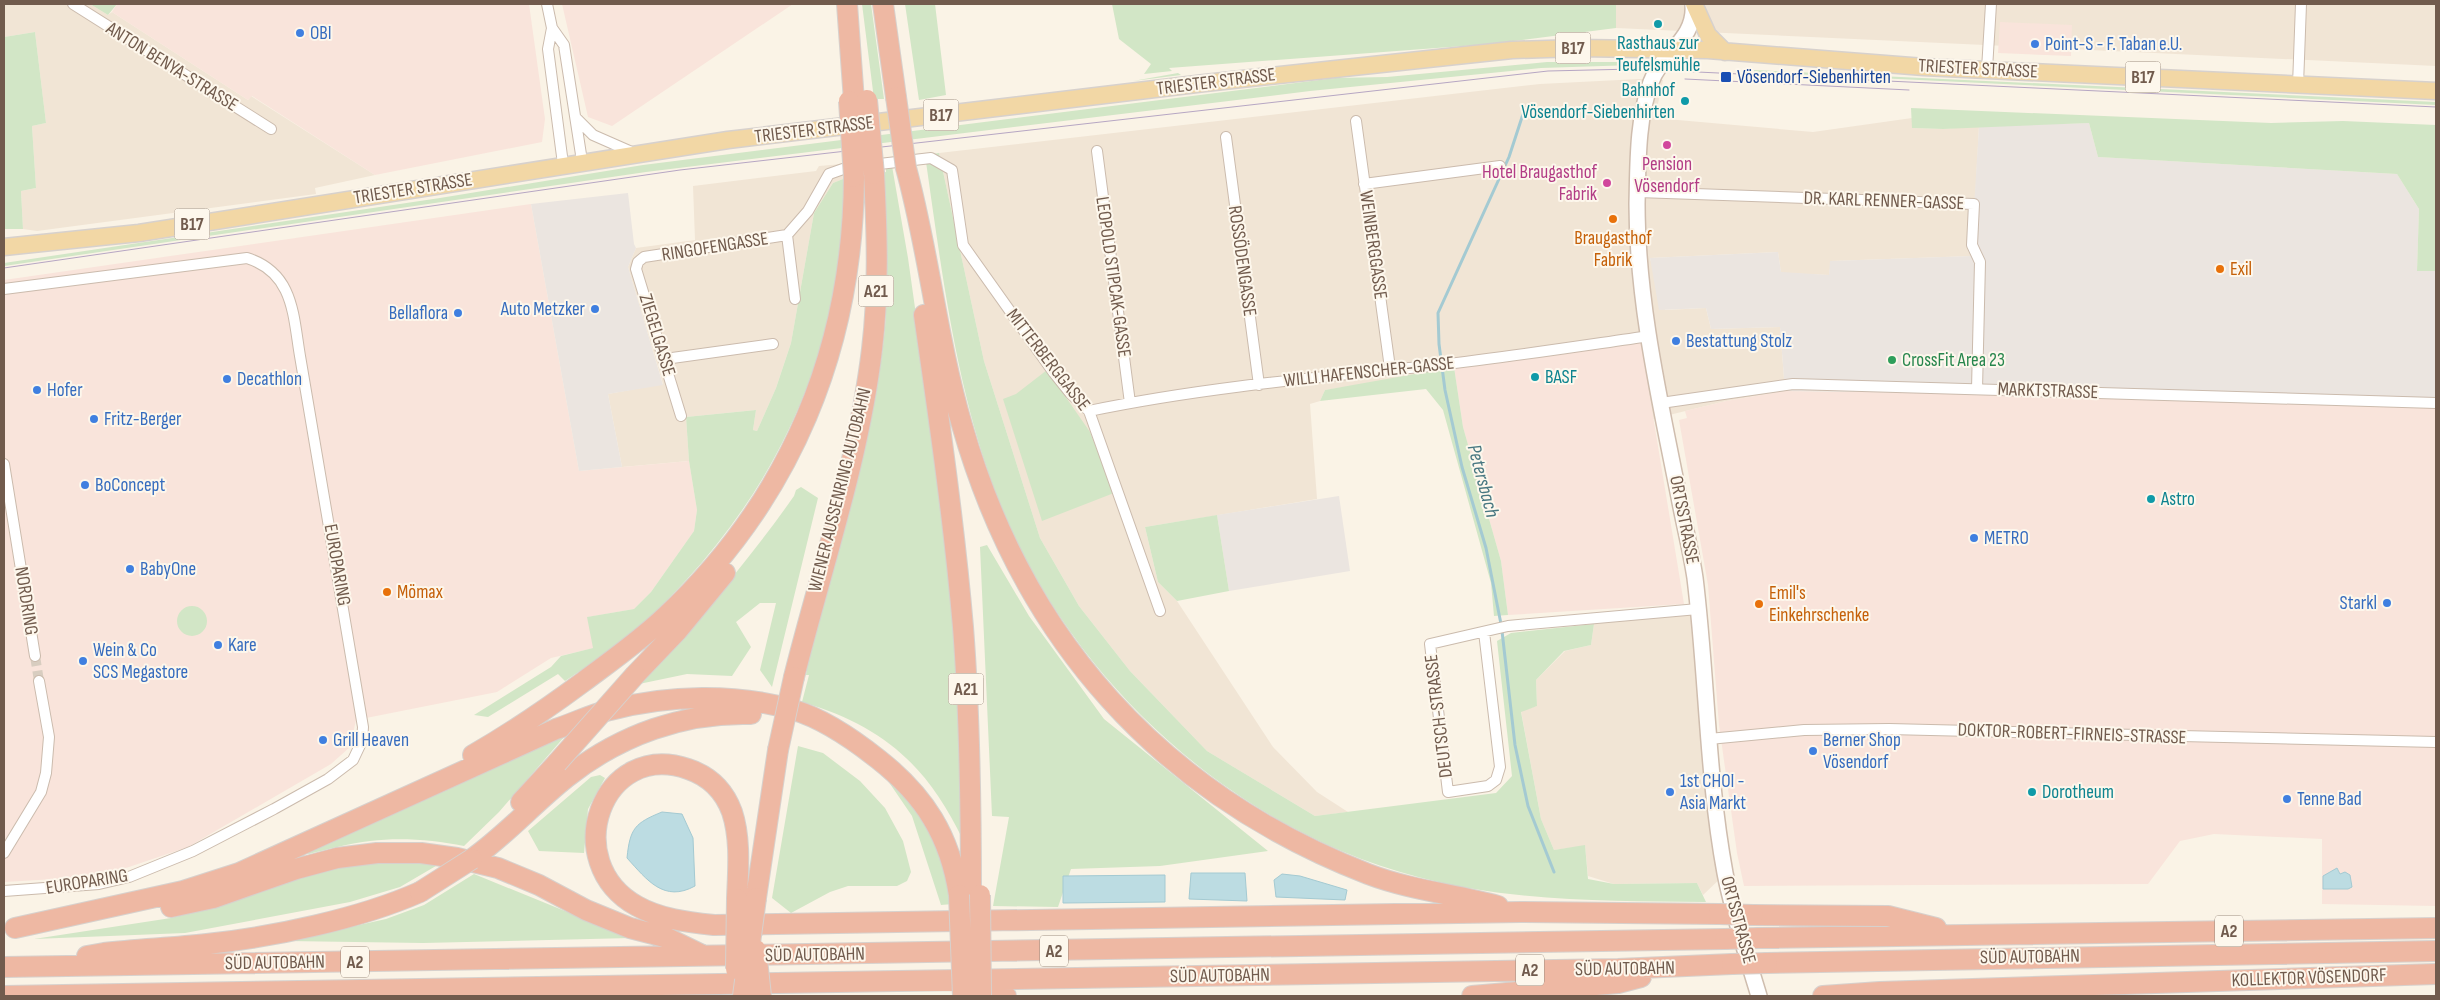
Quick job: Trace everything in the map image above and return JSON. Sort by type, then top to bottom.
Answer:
[{"type":"highway","points":[[847,4],[848,35],[857,101]]},
{"type":"highway","points":[[506,824],[635,675],[678,630],[743,548],[768,512],[798,453],[826,384],[841,335],[854,260],[862,176],[851,4]]},
{"type":"highway","name":"A21","points":[[883,4],[906,168],[922,308],[952,519],[963,628],[969,726],[970,895]]},
{"type":"highway","points":[[906,168],[916,203],[954,396],[987,501],[1008,549],[1033,596],[1064,643],[1108,699],[1164,755],[1228,803],[1301,845],[1370,875],[1425,892],[1521,912]]},
{"type":"highway","points":[[392,803],[417,784],[480,751],[543,710],[622,654],[666,617],[735,542],[780,473],[814,398],[833,344],[847,281],[853,217],[862,176]]},
{"type":"highway","name":"WIENER AUSSENRING AUTOBAHN","points":[[742,996],[753,931],[746,898],[794,677],[848,472],[865,397],[872,348],[878,270],[862,176]]},
{"type":"highway","points":[[9,929],[183,891],[230,876],[290,852],[392,803],[556,729],[609,710],[654,702],[724,699],[794,710],[824,723],[866,749],[896,773],[915,793],[943,836],[970,895],[981,996]]},
{"type":"highway","points":[[39,967],[104,953],[207,944],[260,936],[390,905],[420,892],[472,859],[477,848],[596,756],[628,739],[659,726],[725,713],[792,718],[836,731]]},
{"type":"highway","points":[[742,996],[736,982],[746,898],[738,855],[736,829],[729,806],[716,785],[702,774],[683,767],[662,764],[644,767],[628,774],[613,787],[603,802],[597,820],[595,839],[598,858],[607,878],[620,893],[636,906],[660,916],[714,926],[918,924],[1521,912],[1888,916],[1962,935]]},
{"type":"highway","points":[[9,929],[71,925],[131,917],[213,898],[296,869],[336,858],[376,853],[421,853],[457,858],[498,868],[539,885],[586,910],[630,928],[665,937],[704,956]]},
{"type":"highway","points":[[970,895],[972,996]]},
{"type":"highway","points":[[962,996],[970,895]]},
{"type":"highway","name":"SÜD AUTOBAHN","points":[[4,968],[2436,928]]},
{"type":"highway","points":[[753,931],[761,996]]},
{"type":"highway","name":"SÜD AUTOBAHN","points":[[4,996],[886,982],[2436,951]]},
{"type":"highway","points":[[1472,996],[1618,983],[1685,967]]},
{"type":"highway","name":"KOLLEKTOR VÖSENDORF","points":[[1823,996],[1880,992],[2436,974]]},
{"type":"highway","points":[[886,982],[905,990],[1006,996]]},
{"type":"main road","name":"ORTSSTRASSE","points":[[1694,4],[1692,23],[1676,49],[1657,71],[1649,89],[1640,143],[1638,192],[1639,254],[1661,403],[1694,576],[1709,739],[1725,874],[1759,996]]},
{"type":"main road","points":[[1694,4],[1708,35],[1725,52]]},
{"type":"main road","name":"TRIESTER STRASSE","points":[[5,248],[139,233],[634,153],[1205,83],[1492,51],[1563,48],[1676,49],[1987,69],[2436,91]]},
{"type":"street","name":"ANTON BENYA-STRASSE","points":[[73,4],[271,128]]},
{"type":"street","points":[[547,4],[552,28],[548,49],[564,164]]},
{"type":"street","points":[[1987,69],[1991,4]]},
{"type":"street","points":[[2298,84],[2301,4]]},
{"type":"street","points":[[552,28],[564,45],[582,161]]},
{"type":"street","points":[[576,118],[593,134],[634,153]]},
{"type":"street","name":"WEINBERGGASSE","points":[[1356,121],[1390,368]]},
{"type":"street","name":"ROSSÖDENGASSE","points":[[1226,137],[1259,385]]},
{"type":"street","name":"LEOPOLD STIPCAK-GASSE","points":[[1097,151],[1130,403]]},
{"type":"street","name":"MITTERBERGGASSE","points":[[786,235],[808,211],[826,179],[834,171],[927,158],[937,161],[952,170],[963,246],[1054,374],[1089,411],[1160,611]]},
{"type":"street","points":[[1364,184],[1500,166]]},
{"type":"street","name":"DR. KARL RENNER-GASSE","points":[[1638,192],[1974,204],[1972,245],[1980,262],[1977,389]]},
{"type":"street","points":[[786,235],[794,299]]},
{"type":"street","name":"RINGOFENGASSE","points":[[644,257],[786,235]]},
{"type":"street","name":"ZIEGELGASSE","points":[[644,257],[638,262],[636,269],[681,416]]},
{"type":"street","name":"EUROPARING","points":[[4,290],[248,258],[260,262],[281,279],[289,297],[300,356],[363,728],[362,741],[353,760],[328,779],[193,851],[128,877],[100,884],[4,892]]},
{"type":"street","name":"WILLI HAFENSCHER-GASSE","points":[[1089,411],[1130,403],[1259,385],[1390,368],[1447,364],[1650,336]]},
{"type":"street","points":[[664,359],[773,344]]},
{"type":"street","name":"MARKTSTRASSE","points":[[1661,403],[1794,384],[2436,403]]},
{"type":"street","name":"NORDRING","points":[[4,464],[36,656]]},
{"type":"street","name":"DEUTSCH-STRASSE","points":[[1484,632],[1500,768],[1496,780],[1488,786],[1448,792],[1430,644],[1504,627],[1698,609]]},
{"type":"street","points":[[4,853],[36,800],[46,773],[48,736],[40,681]]},
{"type":"street","name":"DOKTOR-ROBERT-FIRNEIS-STRASSE","points":[[1709,739],[1804,730],[1889,729],[2436,742]]},
{"type":"shaded area","points":[[4,4],[90,4],[108,15],[112,12],[248,100],[251,96],[375,175],[315,188],[316,194],[37,231],[23,229],[21,191],[36,188],[32,126],[46,123],[35,32],[4,37]]},
{"type":"shaded area","points":[[117,4],[529,4],[545,119],[542,142],[375,175],[252,96],[248,100],[112,12]]},
{"type":"shaded area","points":[[562,4],[793,4],[612,126],[588,117]]},
{"type":"shaded area","points":[[1616,4],[2436,4],[2436,66],[1616,28]]},
{"type":"shaded area","name":"Point-S - F. Taban e.U.","points":[[2000,22],[2072,25],[2071,56],[1998,53]]},
{"type":"shaded area","points":[[1639,79],[1663,80],[1655,118],[1813,132],[1912,118],[1912,128],[1943,129],[1979,126],[1972,256],[1831,261],[1829,275],[1781,273],[1778,252],[1650,258],[1665,310],[1706,308],[1711,329],[1780,327],[1785,391],[1726,401],[1653,419],[1640,343],[1325,390],[1320,401],[1310,404],[1317,499],[1145,527],[1158,582],[1177,601],[1273,747],[1317,792],[1348,812],[1315,816],[1207,751],[1130,671],[1079,606],[1040,538],[984,361],[939,153],[1540,84]]},
{"type":"shaded area","points":[[2089,123],[2098,157],[2397,174],[2419,209],[2417,271],[2436,271],[2436,399],[1785,391],[1780,327],[1711,329],[1706,308],[1659,310],[1650,258],[1778,252],[1781,272],[1829,275],[1830,261],[1971,256],[1979,126]]},
{"type":"shaded area","points":[[842,164],[843,179],[833,183],[814,213],[791,343],[776,388],[757,431],[753,430],[756,410],[686,417],[689,461],[622,467],[608,394],[663,384],[628,267],[636,248],[695,240],[693,186],[816,171],[819,166]]},
{"type":"shaded area","name":"Auto Metzker","points":[[628,193],[636,248],[628,267],[663,385],[608,394],[622,467],[579,471],[531,204]]},
{"type":"shaded area","points":[[531,204],[579,471],[689,461],[697,510],[694,531],[651,592],[634,609],[588,617],[594,648],[551,658],[497,692],[356,720],[350,747],[331,764],[188,847],[129,867],[90,877],[4,882],[4,280]]},
{"type":"shaded area","points":[[1641,343],[1684,604],[1508,615],[1501,561],[1463,427],[1454,367]]},
{"type":"shaded area","points":[[1785,391],[2436,399],[2436,906],[2322,904],[2322,839],[2214,834],[2180,841],[2148,884],[1744,886],[1737,853],[1719,725],[1708,585],[1679,420],[1687,418],[1685,411],[1726,401]]},
{"type":"shaded area","points":[[1339,496],[1350,571],[1229,591],[1217,515]]},
{"type":"shaded area","points":[[1698,609],[1725,874],[1703,895],[1697,883],[1614,884],[1588,876],[1585,846],[1554,850],[1541,819],[1521,711],[1537,706],[1536,680],[1565,651],[1591,645],[1594,624]]},
{"type":"green space","points":[[90,4],[117,4],[108,15]]},
{"type":"green space","points":[[862,4],[871,4],[884,99],[874,99]]},
{"type":"green space","points":[[905,4],[935,4],[946,95],[919,100]]},
{"type":"green space","points":[[1112,4],[1616,4],[1616,28],[1490,44],[1169,68],[1172,71],[1144,74],[1151,64],[1119,39]]},
{"type":"green space","points":[[35,32],[46,123],[32,126],[36,188],[21,191],[23,229],[4,229],[4,37]]},
{"type":"green space","points":[[1547,62],[1627,62],[1634,65],[1541,68],[1310,91],[646,172],[4,266],[4,263],[440,198],[643,165],[1335,78],[1387,77]]},
{"type":"green space","points":[[1754,70],[2436,102],[2436,105],[1754,72]]},
{"type":"green space","points":[[1178,73],[1181,75],[1133,81]]},
{"type":"green space","points":[[1911,108],[2271,123],[2343,121],[2436,125],[2436,271],[2417,271],[2419,209],[2397,174],[2098,157],[2089,123],[1943,129],[1912,128]]},
{"type":"green space","points":[[939,153],[984,361],[1040,538],[1079,606],[1130,671],[1207,751],[1315,816],[1496,793],[1512,776],[1497,641],[1511,633],[1594,624],[1591,645],[1564,651],[1536,680],[1537,706],[1521,712],[1541,819],[1554,850],[1585,845],[1588,879],[1614,884],[1697,883],[1706,902],[1597,900],[1525,896],[1453,885],[1418,877],[1350,854],[1285,823],[1223,785],[1166,739],[1115,687],[1069,630],[1031,569],[1000,504],[972,419],[952,332],[925,155]]},
{"type":"green space","points":[[892,166],[908,258],[943,507],[959,676],[963,840],[934,790],[918,770],[899,752],[879,736],[856,723],[802,702],[809,675],[806,675],[807,668],[863,457],[880,371],[885,328],[886,290],[886,251],[881,173],[886,172],[886,167]]},
{"type":"green space","points":[[843,179],[845,212],[837,273],[826,328],[809,381],[788,431],[762,479],[732,525],[698,567],[659,608],[612,650],[565,681],[558,674],[488,717],[474,715],[551,667],[561,656],[593,648],[587,617],[634,609],[651,592],[694,531],[697,510],[689,461],[686,417],[756,410],[753,430],[757,431],[776,388],[791,343],[814,213],[833,183]]},
{"type":"green space","points":[[1454,367],[1463,427],[1501,561],[1508,615],[1494,616],[1491,583],[1443,410],[1426,389],[1320,401],[1325,390]]},
{"type":"green space","points":[[1047,370],[1090,432],[1114,493],[1042,521],[1003,399],[1016,394]]},
{"type":"green space","points":[[801,487],[818,498],[772,687],[760,670],[776,603],[760,603],[736,622],[751,647],[732,676],[687,674],[639,684],[720,593],[776,521],[794,496],[796,490]]},
{"type":"green space","points":[[1217,515],[1229,591],[1177,601],[1158,582],[1145,527]]},
{"type":"green space","points":[[987,545],[1029,616],[1104,719],[1268,851],[1160,866],[1071,869],[1058,907],[993,906],[1009,817],[992,816],[980,547]]},
{"type":"green space","points":[[192,606],[203,610],[207,621],[203,632],[192,636],[181,632],[177,621],[181,610]]},
{"type":"green space","points":[[574,723],[499,812],[464,846],[441,842],[394,839],[355,843],[309,854],[304,851]]},
{"type":"green space","points":[[798,746],[823,753],[860,781],[885,808],[903,841],[911,872],[907,881],[897,886],[848,886],[830,892],[791,913],[772,898]]},
{"type":"green space","points":[[600,775],[605,778],[588,809],[584,853],[539,851],[528,831],[591,777]]},
{"type":"green space","points":[[884,775],[912,803],[922,818],[937,849],[953,904],[941,905],[912,816]]},
{"type":"green space","points":[[368,861],[441,863],[400,887],[350,902],[185,933],[34,939],[171,918],[206,909],[305,874]]},
{"type":"green space","points":[[474,874],[631,938],[423,943],[287,941],[386,919],[424,905]]},
{"type":"water","points":[[662,812],[682,814],[693,838],[695,886],[684,891],[674,892],[657,887],[627,858],[632,833],[640,823]]},
{"type":"water","points":[[2337,868],[2340,874],[2345,872],[2350,875],[2352,887],[2348,889],[2323,889],[2323,876]]},
{"type":"water","points":[[1191,873],[1245,873],[1247,901],[1189,899]]},
{"type":"water","points":[[1282,874],[1300,876],[1347,890],[1345,900],[1276,897],[1274,880]]},
{"type":"water","points":[[1165,875],[1165,902],[1063,903],[1063,876]]},
{"type":"waterway","name":"Petersbach","points":[[1501,624],[1486,548],[1462,467],[1445,390],[1439,344],[1438,313],[1509,157],[1525,108]]},
{"type":"waterway","name":"Petersbach","points":[[1502,631],[1515,745],[1528,806],[1554,872]]},
{"type":"tunnel","points":[[35,656],[39,681]]},
{"type":"tram line","points":[[4,268],[680,170],[1548,71],[1634,69],[2436,107]]},
{"type":"tram line","points":[[1685,79],[1909,90]]},
{"type":"place","name":"Rasthaus zur Teufelsmühle","points":[[1658,24]]},
{"type":"place","name":"OBI","points":[[300,33]]},
{"type":"place","name":"Point-S - F. Taban e.U.","points":[[2035,44]]},
{"type":"place","name":"Vösendorf-Siebenhirten","points":[[1726,77]]},
{"type":"place","name":"Bahnhof Vösendorf-Siebenhirten","points":[[1685,101]]},
{"type":"place","name":"Pension Vösendorf","points":[[1667,145]]},
{"type":"place","name":"Hotel Braugasthof Fabrik","points":[[1607,183]]},
{"type":"place","name":"Braugasthof Fabrik","points":[[1613,219]]},
{"type":"place","name":"Exil","points":[[2220,269]]},
{"type":"place","name":"Auto Metzker","points":[[595,309]]},
{"type":"place","name":"Bellaflora","points":[[458,313]]},
{"type":"place","name":"Bestattung Stolz","points":[[1676,341]]},
{"type":"place","name":"CrossFit Area 23","points":[[1892,360]]},
{"type":"place","name":"BASF","points":[[1535,377]]},
{"type":"place","name":"Decathlon","points":[[227,379]]},
{"type":"place","name":"Hofer","points":[[37,390]]},
{"type":"place","name":"Fritz-Berger","points":[[94,419]]},
{"type":"place","name":"BoConcept","points":[[85,485]]},
{"type":"place","name":"Astro","points":[[2151,499]]},
{"type":"place","name":"METRO","points":[[1974,538]]},
{"type":"place","name":"BabyOne","points":[[130,569]]},
{"type":"place","name":"Mömax","points":[[387,592]]},
{"type":"place","name":"Starkl","points":[[2387,603]]},
{"type":"place","name":"Emil's Einkehrschenke","points":[[1759,604]]},
{"type":"place","name":"Kare","points":[[218,645]]},
{"type":"place","name":"Wein & Co SCS Megastore","points":[[83,661]]},
{"type":"place","name":"Grill Heaven","points":[[323,740]]},
{"type":"place","name":"Berner Shop Vösendorf","points":[[1813,751]]},
{"type":"place","name":"1st CHOI - Asia Markt","points":[[1670,792]]},
{"type":"place","name":"Dorotheum","points":[[2032,792]]},
{"type":"place","name":"Tenne Bad","points":[[2287,799]]}]
